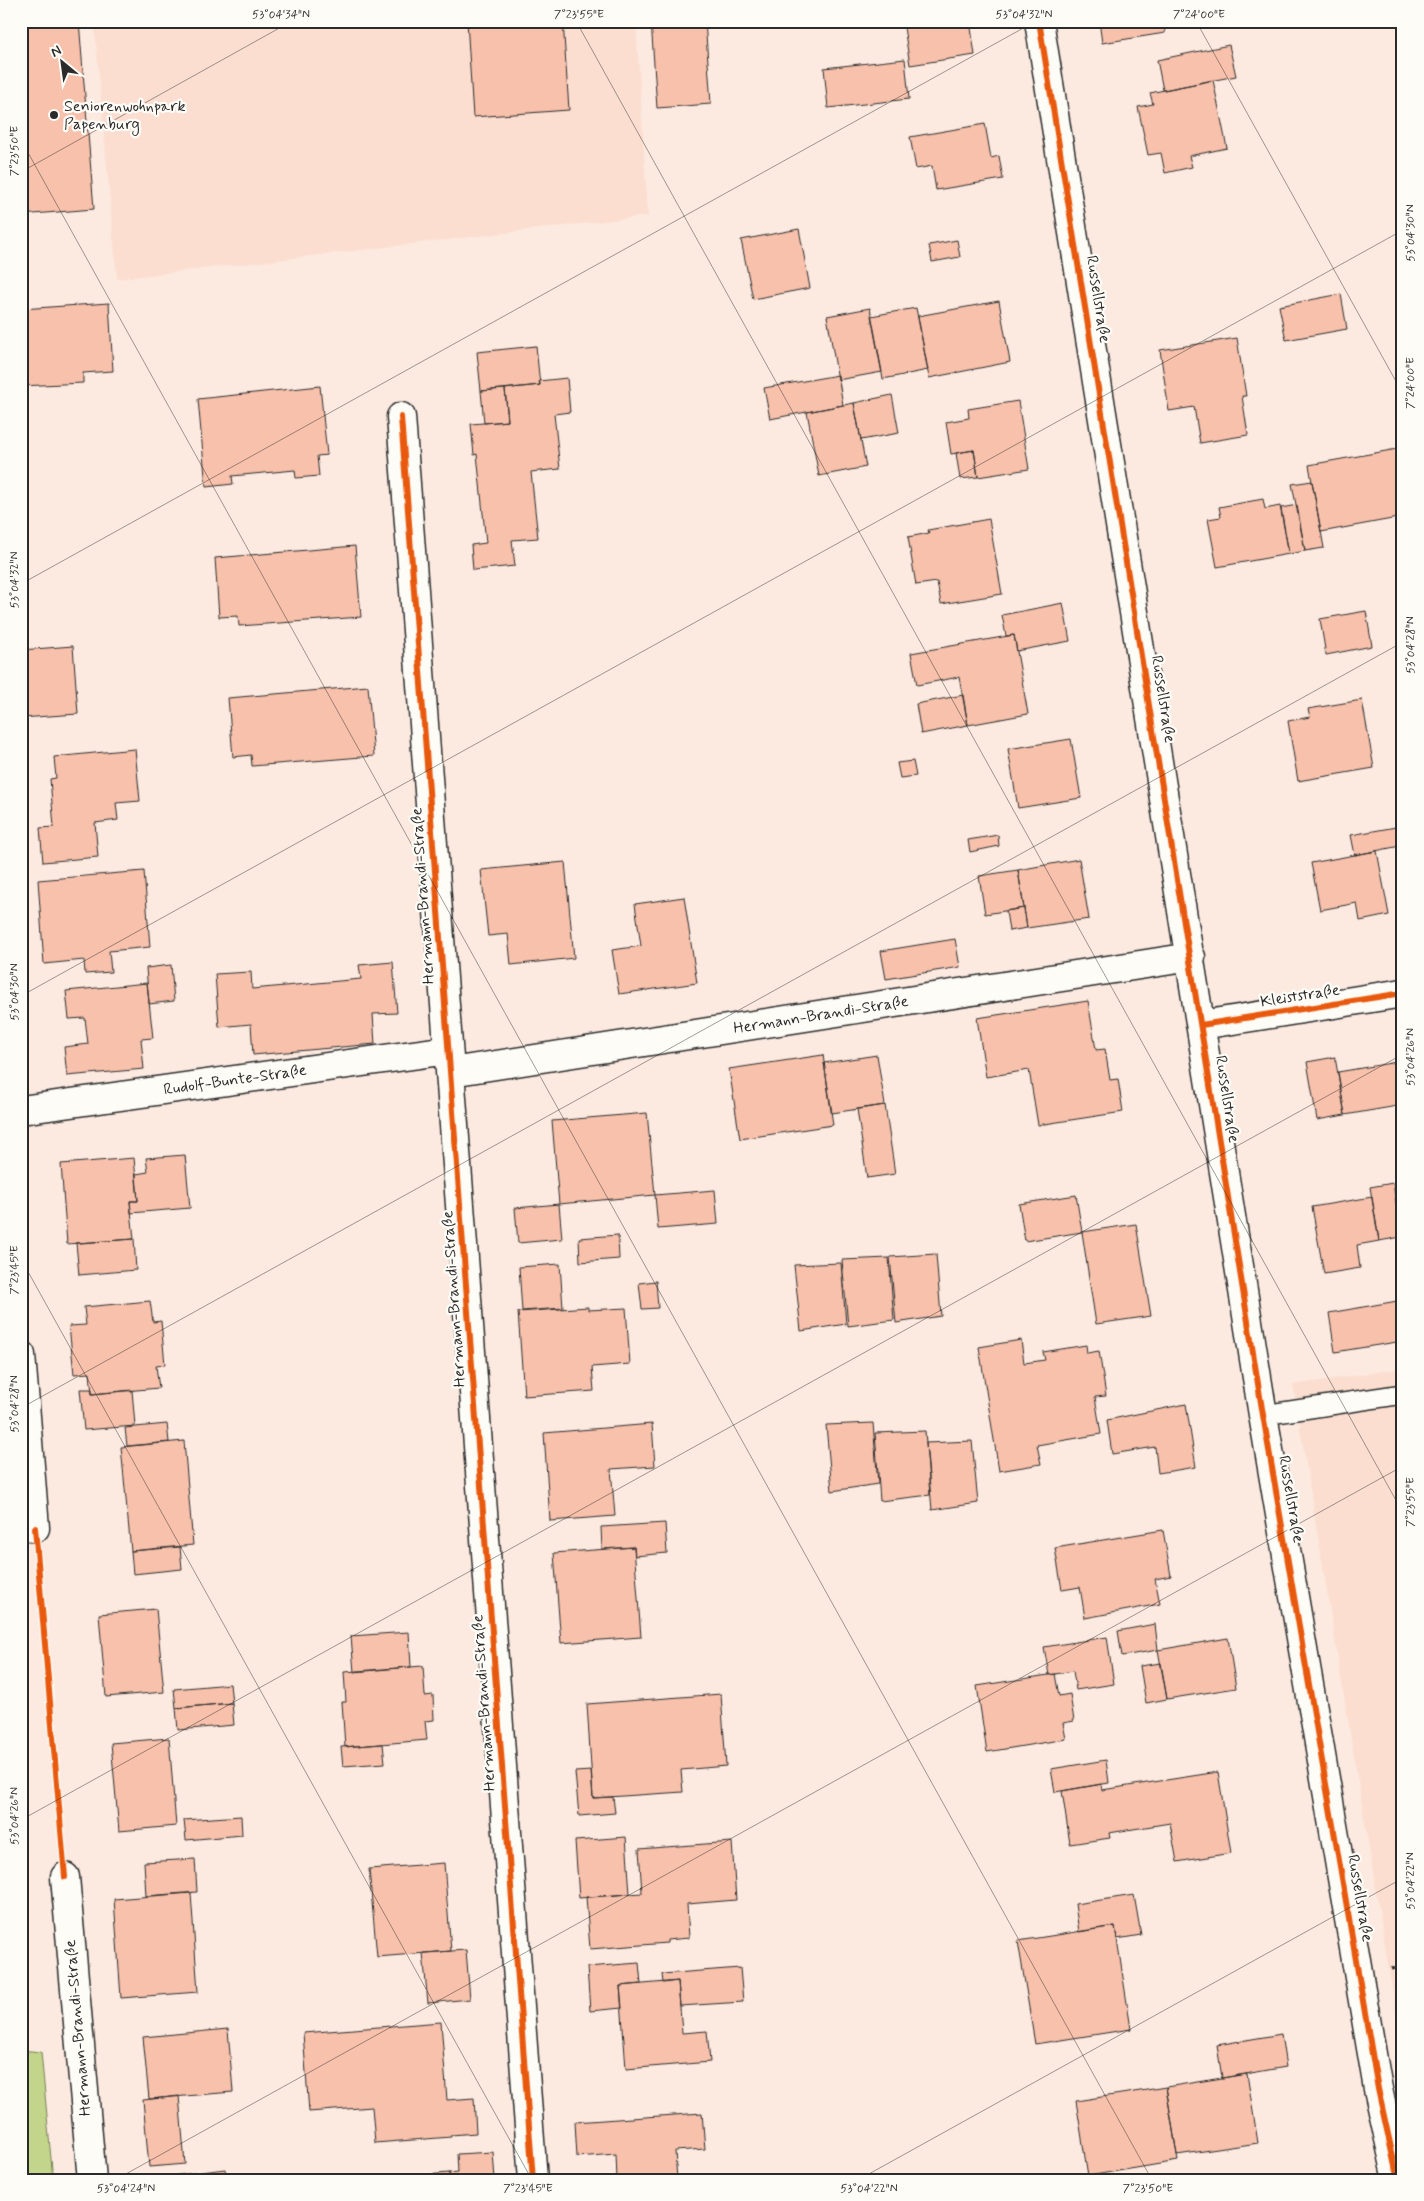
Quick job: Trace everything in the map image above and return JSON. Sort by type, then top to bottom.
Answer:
[{"type":"street","name":"Russellstraße","points":[[1039,21],[1263,1415],[1378,2089],[1398,2180]]},
{"type":"street","name":"Hermann-Brandi-Straße","points":[[402,417],[533,2180]]},
{"type":"street","name":"Hermann-Brandi-Straße","points":[[450,1061],[1191,958]]},
{"type":"street","name":"Kleiststraße","points":[[1201,1025],[1403,993]]},
{"type":"street","name":"Rudolf-Bunte-Straße","points":[[21,1110],[450,1061]]},
{"type":"street","points":[[21,1355],[35,1528]]},
{"type":"street","name":"Hermann-Brandi-Straße","points":[[65,1876],[92,2180]]},
{"type":"lane","points":[[1263,1415],[1403,1394]]},
{"type":"shaded area","points":[[94,21],[636,21],[648,216],[117,279]]},
{"type":"shaded area","points":[[1403,1368],[1403,2056],[1293,1385]]},
{"type":"green space","points":[[21,2050],[41,2052],[53,2180],[21,2180]]},
{"type":"building","name":"Seniorenwohnpark Papenburg","points":[[21,21],[79,21],[94,209],[21,215]]},
{"type":"building","points":[[467,21],[563,21],[569,110],[473,117]]},
{"type":"building","points":[[651,21],[705,21],[711,104],[657,108]]},
{"type":"building","points":[[903,21],[970,21],[975,55],[910,65]]},
{"type":"building","points":[[1099,21],[1164,21],[1165,33],[1102,43]]},
{"type":"building","points":[[1229,45],[1236,76],[1163,90],[1157,60]]},
{"type":"building","points":[[905,59],[909,99],[828,108],[824,68]]},
{"type":"building","points":[[1213,80],[1227,148],[1189,156],[1192,167],[1165,173],[1161,153],[1148,155],[1138,107],[1153,104],[1150,93]]},
{"type":"building","points":[[985,124],[991,158],[999,156],[1003,179],[936,190],[932,166],[916,169],[910,137]]},
{"type":"building","points":[[799,229],[810,288],[753,299],[741,240]]},
{"type":"building","points":[[957,240],[960,257],[932,262],[929,245]]},
{"type":"building","points":[[1341,294],[1347,329],[1286,340],[1279,306]]},
{"type":"building","points":[[999,301],[1010,362],[929,378],[918,316]]},
{"type":"building","points":[[109,303],[113,371],[83,373],[83,383],[21,386],[21,309]]},
{"type":"building","points":[[870,308],[882,372],[838,380],[827,316]]},
{"type":"building","points":[[916,308],[928,370],[883,379],[871,316]]},
{"type":"building","points":[[1237,338],[1246,396],[1242,396],[1248,435],[1200,443],[1194,407],[1169,411],[1160,350]]},
{"type":"building","points":[[536,346],[540,385],[481,391],[477,352]]},
{"type":"building","points":[[838,375],[843,405],[770,419],[764,388]]},
{"type":"building","points":[[567,378],[570,412],[554,414],[560,469],[531,472],[538,538],[512,540],[515,566],[473,570],[471,545],[486,543],[477,454],[474,455],[471,424],[508,421],[505,389],[540,385],[539,381]]},
{"type":"building","points":[[320,386],[327,455],[317,456],[319,476],[296,478],[295,470],[232,476],[233,484],[206,487],[198,399]]},
{"type":"building","points":[[505,389],[508,421],[484,423],[481,391]]},
{"type":"building","points":[[892,395],[899,433],[861,440],[854,403]]},
{"type":"building","points":[[1018,401],[1029,469],[978,477],[974,450],[951,454],[946,422],[969,418],[968,409]]},
{"type":"building","points":[[854,403],[866,467],[819,476],[807,412]]},
{"type":"building","points":[[1397,449],[1403,480],[1403,517],[1321,532],[1309,465]]},
{"type":"building","points":[[974,450],[978,477],[960,479],[956,453]]},
{"type":"building","points":[[1312,481],[1324,548],[1305,551],[1292,484]]},
{"type":"building","points":[[1263,499],[1265,509],[1280,506],[1289,554],[1217,567],[1208,519],[1221,517],[1219,507]]},
{"type":"building","points":[[1297,505],[1305,551],[1289,554],[1281,508]]},
{"type":"building","points":[[989,519],[1002,594],[941,604],[937,582],[916,585],[908,537],[929,533],[928,530]]},
{"type":"building","points":[[355,546],[361,617],[239,626],[238,616],[219,617],[215,558]]},
{"type":"building","points":[[1063,603],[1070,641],[1017,651],[1014,635],[1006,636],[1002,615]]},
{"type":"building","points":[[1366,611],[1372,646],[1326,655],[1320,619]]},
{"type":"building","points":[[1014,635],[1028,714],[968,725],[959,677],[917,685],[911,653]]},
{"type":"building","points":[[73,646],[78,714],[21,718],[21,650]]},
{"type":"building","points":[[368,686],[374,756],[252,766],[251,755],[233,757],[228,698]]},
{"type":"building","points":[[963,695],[968,725],[921,734],[916,704]]},
{"type":"building","points":[[1362,700],[1374,768],[1298,781],[1288,721],[1310,717],[1308,709]]},
{"type":"building","points":[[1071,739],[1081,798],[1018,808],[1008,749]]},
{"type":"building","points":[[135,749],[140,801],[116,803],[118,820],[95,823],[98,857],[43,862],[40,828],[54,827],[50,779],[56,778],[54,757]]},
{"type":"building","points":[[913,761],[916,776],[900,778],[897,763]]},
{"type":"building","points":[[1396,827],[1400,846],[1355,855],[1351,835]]},
{"type":"building","points":[[998,835],[999,846],[970,852],[968,840]]},
{"type":"building","points":[[1377,851],[1389,915],[1360,921],[1357,903],[1320,910],[1311,863]]},
{"type":"building","points":[[1079,859],[1089,919],[1027,928],[1018,870]]},
{"type":"building","points":[[565,862],[574,958],[511,965],[508,934],[488,936],[481,870]]},
{"type":"building","points":[[1018,870],[1024,908],[985,914],[979,876]]},
{"type":"building","points":[[144,871],[150,947],[109,951],[111,972],[85,974],[84,960],[44,964],[38,880]]},
{"type":"building","points":[[684,897],[697,983],[619,994],[612,950],[641,946],[635,904]]},
{"type":"building","points":[[1024,908],[1027,928],[1009,931],[1006,911]]},
{"type":"building","points":[[955,939],[960,967],[886,979],[881,951]]},
{"type":"building","points":[[393,962],[397,1013],[373,1014],[375,1044],[253,1055],[251,1024],[219,1027],[215,974],[251,972],[252,989],[361,979],[359,965]]},
{"type":"building","points":[[171,965],[174,1001],[149,1004],[146,968]]},
{"type":"building","points":[[147,983],[153,1038],[141,1039],[144,1069],[67,1076],[64,1047],[88,1044],[85,1018],[69,1019],[66,991]]},
{"type":"building","points":[[1088,1001],[1096,1050],[1105,1049],[1110,1080],[1118,1079],[1123,1112],[1038,1125],[1029,1070],[986,1077],[977,1018]]},
{"type":"building","points":[[823,1055],[833,1125],[740,1139],[729,1069]]},
{"type":"building","points":[[877,1055],[885,1105],[832,1113],[824,1063]]},
{"type":"building","points":[[1335,1057],[1345,1115],[1317,1120],[1307,1062]]},
{"type":"building","points":[[1403,1061],[1403,1105],[1345,1115],[1338,1072]]},
{"type":"building","points":[[885,1105],[895,1174],[867,1178],[857,1109]]},
{"type":"building","points":[[647,1113],[655,1195],[559,1204],[552,1121]]},
{"type":"building","points":[[185,1155],[190,1208],[131,1213],[130,1201],[138,1201],[136,1174],[148,1172],[146,1158]]},
{"type":"building","points":[[134,1158],[138,1201],[130,1201],[134,1239],[67,1244],[61,1164]]},
{"type":"building","points":[[1393,1183],[1401,1237],[1379,1241],[1370,1187]]},
{"type":"building","points":[[715,1190],[718,1224],[658,1229],[655,1195]]},
{"type":"building","points":[[1076,1195],[1082,1232],[1025,1241],[1019,1204]]},
{"type":"building","points":[[1372,1197],[1379,1241],[1357,1245],[1360,1268],[1324,1274],[1312,1207]]},
{"type":"building","points":[[559,1204],[562,1239],[518,1243],[515,1208]]},
{"type":"building","points":[[1136,1224],[1151,1316],[1096,1324],[1082,1232]]},
{"type":"building","points":[[618,1235],[619,1259],[580,1262],[579,1238]]},
{"type":"building","points":[[134,1239],[136,1270],[79,1275],[76,1243]]},
{"type":"building","points":[[936,1254],[941,1316],[896,1323],[890,1257]]},
{"type":"building","points":[[889,1258],[894,1320],[848,1326],[842,1260]]},
{"type":"building","points":[[841,1263],[846,1324],[801,1331],[794,1265]]},
{"type":"building","points":[[560,1264],[563,1308],[522,1311],[519,1267]]},
{"type":"building","points":[[656,1281],[658,1308],[642,1309],[639,1283]]},
{"type":"building","points":[[1403,1300],[1403,1341],[1335,1352],[1329,1313]]},
{"type":"building","points":[[150,1301],[153,1322],[161,1321],[165,1365],[156,1366],[159,1388],[92,1394],[90,1373],[74,1374],[69,1326],[86,1325],[84,1307]]},
{"type":"building","points":[[588,1307],[588,1310],[626,1308],[630,1364],[592,1367],[594,1391],[524,1396],[518,1312]]},
{"type":"building","points":[[1021,1340],[1024,1363],[1045,1360],[1043,1352],[1086,1345],[1087,1353],[1099,1351],[1106,1396],[1095,1397],[1101,1434],[1037,1445],[1041,1464],[999,1471],[979,1347]]},
{"type":"building","points":[[80,1389],[92,1389],[92,1394],[132,1390],[135,1426],[84,1430]]},
{"type":"building","points":[[1186,1404],[1196,1467],[1158,1473],[1155,1447],[1112,1454],[1107,1420]]},
{"type":"building","points":[[873,1423],[878,1484],[832,1491],[826,1425]]},
{"type":"building","points":[[167,1424],[169,1442],[127,1446],[125,1428]]},
{"type":"building","points":[[652,1424],[655,1466],[611,1469],[615,1516],[550,1521],[544,1433]]},
{"type":"building","points":[[925,1431],[930,1495],[880,1501],[875,1433]]},
{"type":"building","points":[[184,1441],[193,1545],[131,1551],[121,1447]]},
{"type":"building","points":[[972,1441],[978,1503],[932,1510],[926,1443]]},
{"type":"building","points":[[665,1523],[667,1553],[635,1556],[634,1547],[602,1549],[601,1527]]},
{"type":"building","points":[[1163,1530],[1171,1576],[1155,1579],[1160,1604],[1085,1618],[1080,1587],[1062,1590],[1055,1548]]},
{"type":"building","points":[[180,1547],[182,1569],[133,1574],[131,1551]]},
{"type":"building","points":[[634,1547],[641,1637],[561,1643],[554,1553]]},
{"type":"building","points":[[156,1609],[164,1692],[106,1697],[99,1614]]},
{"type":"building","points":[[1155,1624],[1158,1650],[1122,1656],[1118,1631]]},
{"type":"building","points":[[409,1632],[411,1667],[354,1672],[351,1636]]},
{"type":"building","points":[[1107,1637],[1114,1684],[1076,1690],[1073,1671],[1049,1675],[1044,1647]]},
{"type":"building","points":[[1228,1638],[1236,1688],[1167,1699],[1158,1650]]},
{"type":"building","points":[[1161,1663],[1167,1699],[1146,1703],[1140,1666]]},
{"type":"building","points":[[423,1666],[425,1696],[433,1695],[434,1720],[425,1721],[427,1740],[345,1747],[342,1702],[346,1702],[344,1672]]},
{"type":"building","points":[[1055,1674],[1059,1696],[1070,1694],[1074,1721],[1063,1723],[1066,1739],[987,1752],[977,1686]]},
{"type":"building","points":[[230,1684],[232,1703],[176,1708],[174,1689]]},
{"type":"building","points":[[721,1694],[726,1766],[681,1770],[683,1792],[593,1798],[587,1704]]},
{"type":"building","points":[[232,1703],[234,1725],[178,1730],[176,1708]]},
{"type":"building","points":[[169,1738],[176,1826],[119,1831],[111,1743]]},
{"type":"building","points":[[383,1744],[385,1763],[343,1766],[341,1747]]},
{"type":"building","points":[[1106,1760],[1109,1783],[1055,1792],[1051,1769]]},
{"type":"building","points":[[591,1771],[593,1798],[613,1797],[615,1813],[579,1816],[575,1772]]},
{"type":"building","points":[[1218,1772],[1231,1853],[1177,1862],[1170,1823],[1109,1833],[1110,1838],[1070,1844],[1062,1791],[1101,1784],[1102,1790]]},
{"type":"building","points":[[241,1816],[242,1835],[186,1840],[184,1820]]},
{"type":"building","points":[[626,1837],[630,1894],[579,1898],[575,1841]]},
{"type":"building","points":[[732,1842],[736,1900],[687,1904],[689,1938],[667,1940],[667,1943],[590,1949],[586,1897],[642,1893],[639,1849]]},
{"type":"building","points":[[195,1859],[197,1892],[146,1896],[144,1862]]},
{"type":"building","points":[[444,1863],[451,1951],[377,1957],[369,1869]]},
{"type":"building","points":[[191,1893],[198,1992],[121,1998],[114,1899]]},
{"type":"building","points":[[1134,1895],[1141,1935],[1117,1939],[1115,1926],[1079,1932],[1075,1904]]},
{"type":"building","points":[[1115,1926],[1131,2029],[1035,2044],[1018,1941]]},
{"type":"building","points":[[466,1950],[470,1999],[428,2003],[423,1953]]},
{"type":"building","points":[[639,1963],[641,1984],[620,1986],[622,2008],[590,2011],[587,1967]]},
{"type":"building","points":[[740,1968],[743,2002],[680,2006],[678,1981],[663,1983],[662,1974]]},
{"type":"building","points":[[678,1981],[682,2033],[707,2031],[710,2062],[626,2069],[620,1986]]},
{"type":"building","points":[[441,2022],[447,2100],[474,2098],[476,2133],[451,2135],[451,2137],[375,2143],[372,2107],[309,2112],[303,2033]]},
{"type":"building","points":[[228,2029],[233,2092],[149,2099],[143,2037]]},
{"type":"building","points":[[1281,2034],[1286,2067],[1222,2078],[1217,2045]]},
{"type":"building","points":[[1247,2074],[1258,2143],[1177,2155],[1166,2087]]},
{"type":"building","points":[[1166,2087],[1178,2161],[1088,2176],[1076,2101]]},
{"type":"building","points":[[179,2096],[185,2164],[149,2167],[143,2100]]},
{"type":"building","points":[[702,2113],[705,2149],[675,2151],[677,2180],[617,2180],[616,2154],[577,2157],[575,2122]]},
{"type":"building","points":[[493,2152],[495,2180],[450,2180],[449,2173],[458,2172],[457,2154]]},
{"type":"building","points":[[225,2169],[227,2180],[171,2180],[171,2176]]},
{"type":"building","points":[[449,2173],[450,2180],[364,2180]]},
{"type":"cycle path","points":[[1039,21],[1263,1415],[1378,2089],[1398,2180]]},
{"type":"cycle path","points":[[401,417],[533,2180]]},
{"type":"cycle path","points":[[1201,1025],[1403,993]]},
{"type":"cycle path","points":[[35,1528],[65,1877]]},
{"type":"place","name":"Seniorenwohnpark Papenburg","points":[[54,115]]}]
